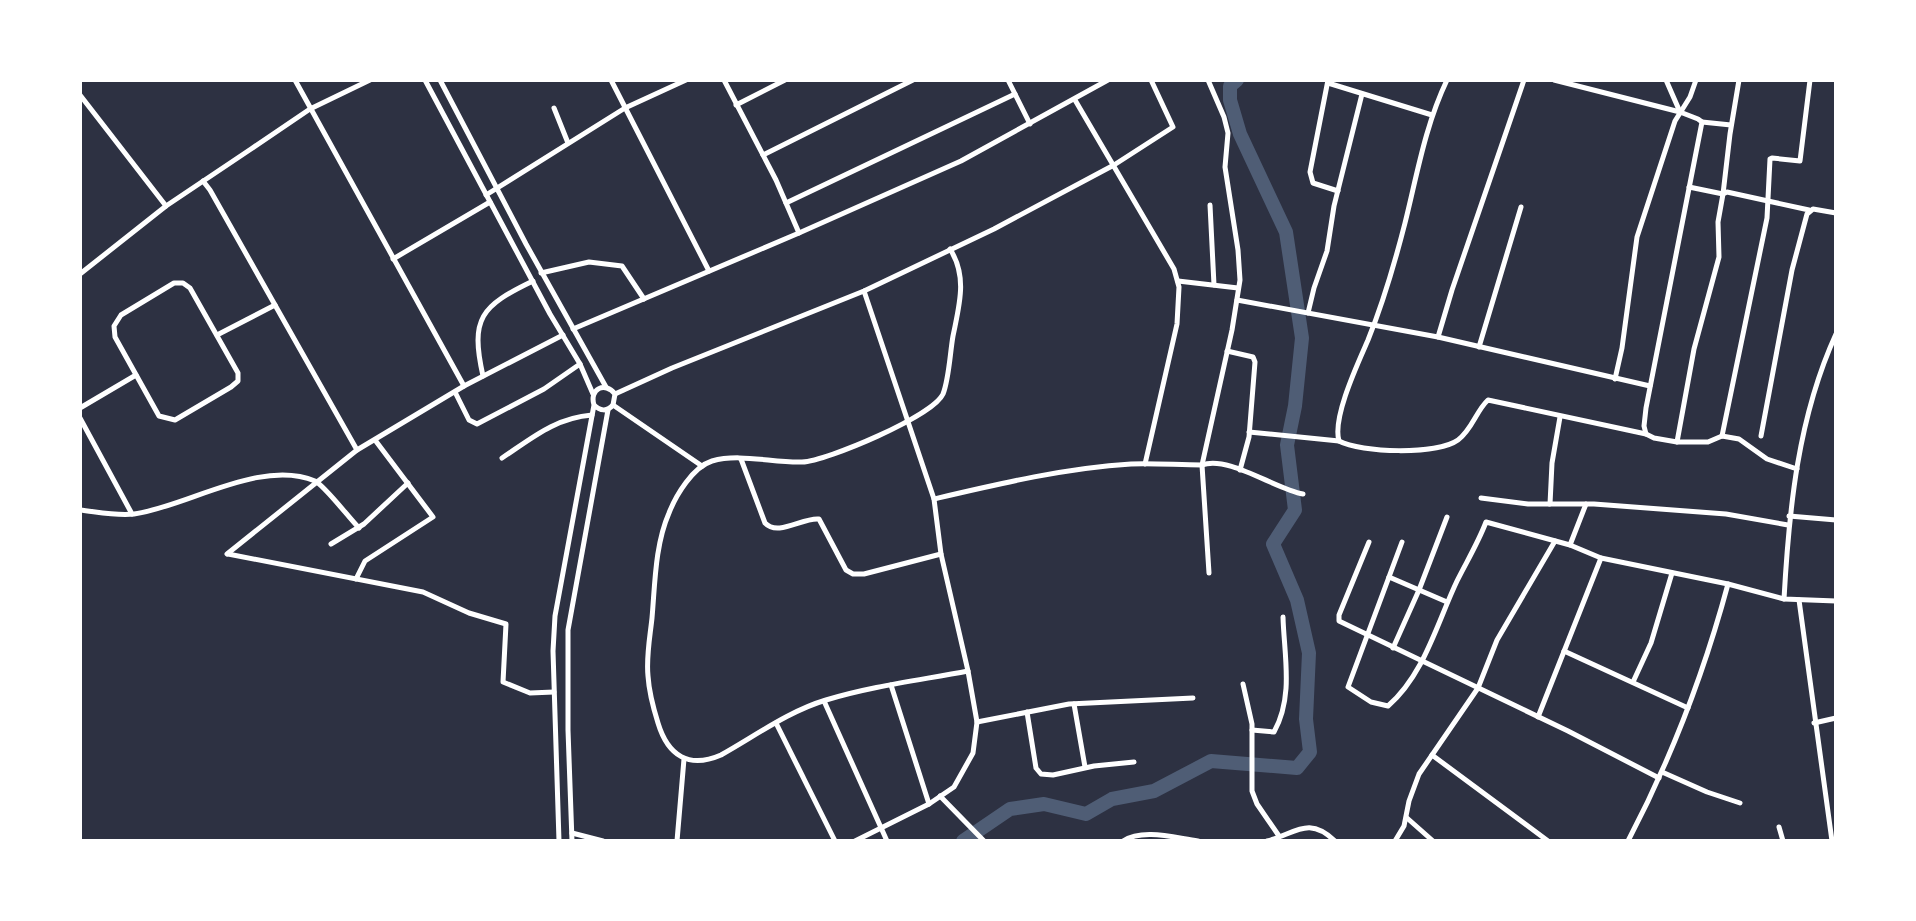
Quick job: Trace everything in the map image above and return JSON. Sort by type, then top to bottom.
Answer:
[{"type":"street","points":[[295,80],[464,386]]},
{"type":"street","points":[[80,274],[166,206],[310,109],[370,80]]},
{"type":"street","points":[[425,80],[580,364],[593,394],[594,405],[555,616],[558,841]]},
{"type":"street","points":[[440,80],[541,273],[606,387],[615,394]]},
{"type":"street","points":[[611,80],[709,271]]},
{"type":"street","points":[[486,195],[625,108],[686,80]]},
{"type":"street","points":[[724,80],[799,233]]},
{"type":"street","points":[[736,105],[785,80]]},
{"type":"street","points":[[763,155],[913,80]]},
{"type":"street","points":[[1008,80],[1030,124]]},
{"type":"street","points":[[573,329],[961,161],[1108,80]]},
{"type":"street","points":[[615,394],[864,290],[994,229],[1114,165],[1173,127],[1152,80]]},
{"type":"street","points":[[1208,80],[1228,133],[1225,166],[1238,250],[1237,300],[1202,465],[1209,573]]},
{"type":"street","points":[[1339,441],[1337,428],[1347,392],[1374,326],[1405,225],[1432,115],[1447,80]]},
{"type":"street","points":[[1438,337],[1524,80]]},
{"type":"street","points":[[1554,80],[1680,112],[1699,118],[1702,122],[1731,125]]},
{"type":"street","points":[[1666,80],[1680,112]]},
{"type":"street","points":[[1615,379],[1622,348],[1637,237],[1671,131],[1696,80]]},
{"type":"street","points":[[1677,443],[1694,349],[1718,267],[1718,222],[1739,80]]},
{"type":"street","points":[[1722,436],[1767,218],[1770,159],[1797,162],[1801,158],[1810,80]]},
{"type":"street","points":[[1338,191],[1313,183],[1310,172],[1328,82],[1432,115]]},
{"type":"street","points":[[786,203],[1015,94]]},
{"type":"street","points":[[1306,312],[1327,251],[1331,221],[1362,94]]},
{"type":"street","points":[[80,95],[166,206]]},
{"type":"street","points":[[1075,100],[1174,269],[1178,281],[1180,302],[1177,324],[1145,464]]},
{"type":"street","points":[[554,108],[568,143]]},
{"type":"street","points":[[1646,434],[1644,426],[1650,386],[1702,122]]},
{"type":"street","points":[[203,181],[357,450]]},
{"type":"street","points":[[1689,187],[1836,213]]},
{"type":"street","points":[[393,259],[490,202]]},
{"type":"street","points":[[1210,205],[1214,285]]},
{"type":"street","points":[[1479,347],[1521,207]]},
{"type":"street","points":[[1761,436],[1792,270],[1809,210]]},
{"type":"street","points":[[950,249],[958,261],[962,276],[943,394],[932,408],[909,421],[820,460],[713,461],[702,466],[681,490],[669,512],[662,535],[648,659],[649,688],[664,740],[684,759],[709,761],[776,723],[824,701],[968,671]]},
{"type":"street","points":[[541,273],[589,262],[622,266],[644,299]]},
{"type":"street","points":[[483,376],[476,346],[483,314],[500,297],[533,281]]},
{"type":"street","points":[[1178,281],[1238,288]]},
{"type":"street","points":[[174,283],[183,283],[190,288],[217,335],[238,373],[238,381],[175,420],[159,416],[136,375],[115,337],[114,326],[121,315],[174,283]]},
{"type":"street","points":[[855,841],[929,804],[954,786],[973,753],[976,722],[968,671],[941,554],[933,499],[864,290]]},
{"type":"street","points":[[1237,300],[1438,337],[1650,386]]},
{"type":"street","points":[[217,335],[275,305]]},
{"type":"street","points":[[1784,599],[1788,525],[1797,469],[1812,397],[1836,334]]},
{"type":"street","points":[[554,692],[530,693],[503,682],[506,624],[469,613],[423,592],[228,554],[357,450],[464,386],[563,335]]},
{"type":"street","points":[[1227,351],[1249,355],[1254,359],[1249,432],[1240,470]]},
{"type":"street","points":[[455,392],[469,420],[477,424],[544,389],[580,364]]},
{"type":"street","points":[[80,408],[136,375]]},
{"type":"street","points":[[593,394],[599,388],[606,387]]},
{"type":"street","points":[[594,405],[600,410],[607,410],[613,405],[615,394]]},
{"type":"street","points":[[1249,432],[1339,441],[1367,449],[1398,451],[1447,445],[1463,435],[1488,400],[1677,443],[1709,442],[1722,436],[1739,439],[1767,459],[1797,469]]},
{"type":"street","points":[[613,405],[702,466]]},
{"type":"street","points":[[572,841],[568,630],[607,410]]},
{"type":"street","points":[[502,457],[560,421],[575,416],[592,415]]},
{"type":"street","points":[[1550,504],[1552,463],[1560,417]]},
{"type":"street","points":[[80,418],[132,514]]},
{"type":"street","points":[[356,579],[365,561],[433,517],[375,440]]},
{"type":"street","points":[[741,459],[765,523],[777,529],[819,519],[846,570],[853,574],[864,574],[941,554]]},
{"type":"street","points":[[933,499],[992,485],[1064,473],[1145,464],[1215,463],[1240,470],[1288,491],[1303,494]]},
{"type":"street","points":[[80,510],[132,514],[234,483],[270,476],[301,477],[317,482],[359,528]]},
{"type":"street","points":[[331,544],[359,528],[408,483]]},
{"type":"street","points":[[1481,498],[1726,514],[1788,525]]},
{"type":"street","points":[[1570,545],[1586,504]]},
{"type":"street","points":[[1789,516],[1836,520]]},
{"type":"street","points":[[1393,648],[1447,517]]},
{"type":"street","points":[[1402,542],[1348,687],[1371,702],[1388,706],[1400,696],[1421,661],[1447,602],[1475,551],[1486,522],[1570,545],[1601,558],[1728,584],[1784,599],[1836,601]]},
{"type":"street","points":[[1395,841],[1406,818],[1419,774],[1478,688],[1497,640],[1555,541]]},
{"type":"street","points":[[1369,542],[1339,621],[1660,775],[1740,803]]},
{"type":"street","points":[[1538,717],[1601,558]]},
{"type":"street","points":[[1633,682],[1651,643],[1672,573]]},
{"type":"street","points":[[1389,577],[1447,602]]},
{"type":"street","points":[[1628,841],[1688,708],[1711,646],[1728,584]]},
{"type":"street","points":[[1798,600],[1832,841]]},
{"type":"street","points":[[1252,730],[1274,732],[1282,708],[1287,681],[1283,617]]},
{"type":"street","points":[[1564,651],[1688,708]]},
{"type":"street","points":[[1243,684],[1252,730],[1250,749],[1254,799],[1279,836]]},
{"type":"street","points":[[891,685],[929,804]]},
{"type":"street","points":[[976,722],[1074,704],[1193,698]]},
{"type":"street","points":[[824,701],[887,841]]},
{"type":"street","points":[[1074,704],[1085,767]]},
{"type":"street","points":[[1027,712],[1038,772],[1053,775],[1085,767],[1134,762]]},
{"type":"street","points":[[1814,723],[1836,718]]},
{"type":"street","points":[[776,723],[835,841]]},
{"type":"street","points":[[1432,755],[1548,841]]},
{"type":"street","points":[[677,841],[684,759]]},
{"type":"street","points":[[940,796],[984,841]]},
{"type":"street","points":[[1406,818],[1433,841]]},
{"type":"street","points":[[1266,841],[1302,826],[1318,829],[1335,841]]},
{"type":"street","points":[[1779,827],[1783,841]]},
{"type":"street","points":[[572,833],[603,841]]},
{"type":"street","points":[[1123,841],[1131,835],[1198,841]]},
{"type":"waterway","points":[[963,841],[1010,809],[1044,804],[1086,814],[1112,799],[1154,791],[1211,761],[1297,768],[1310,752],[1306,719],[1309,653],[1297,600],[1273,544],[1295,510],[1287,445],[1295,406],[1302,338],[1286,232],[1240,134],[1230,100],[1230,86],[1237,80]]}]
